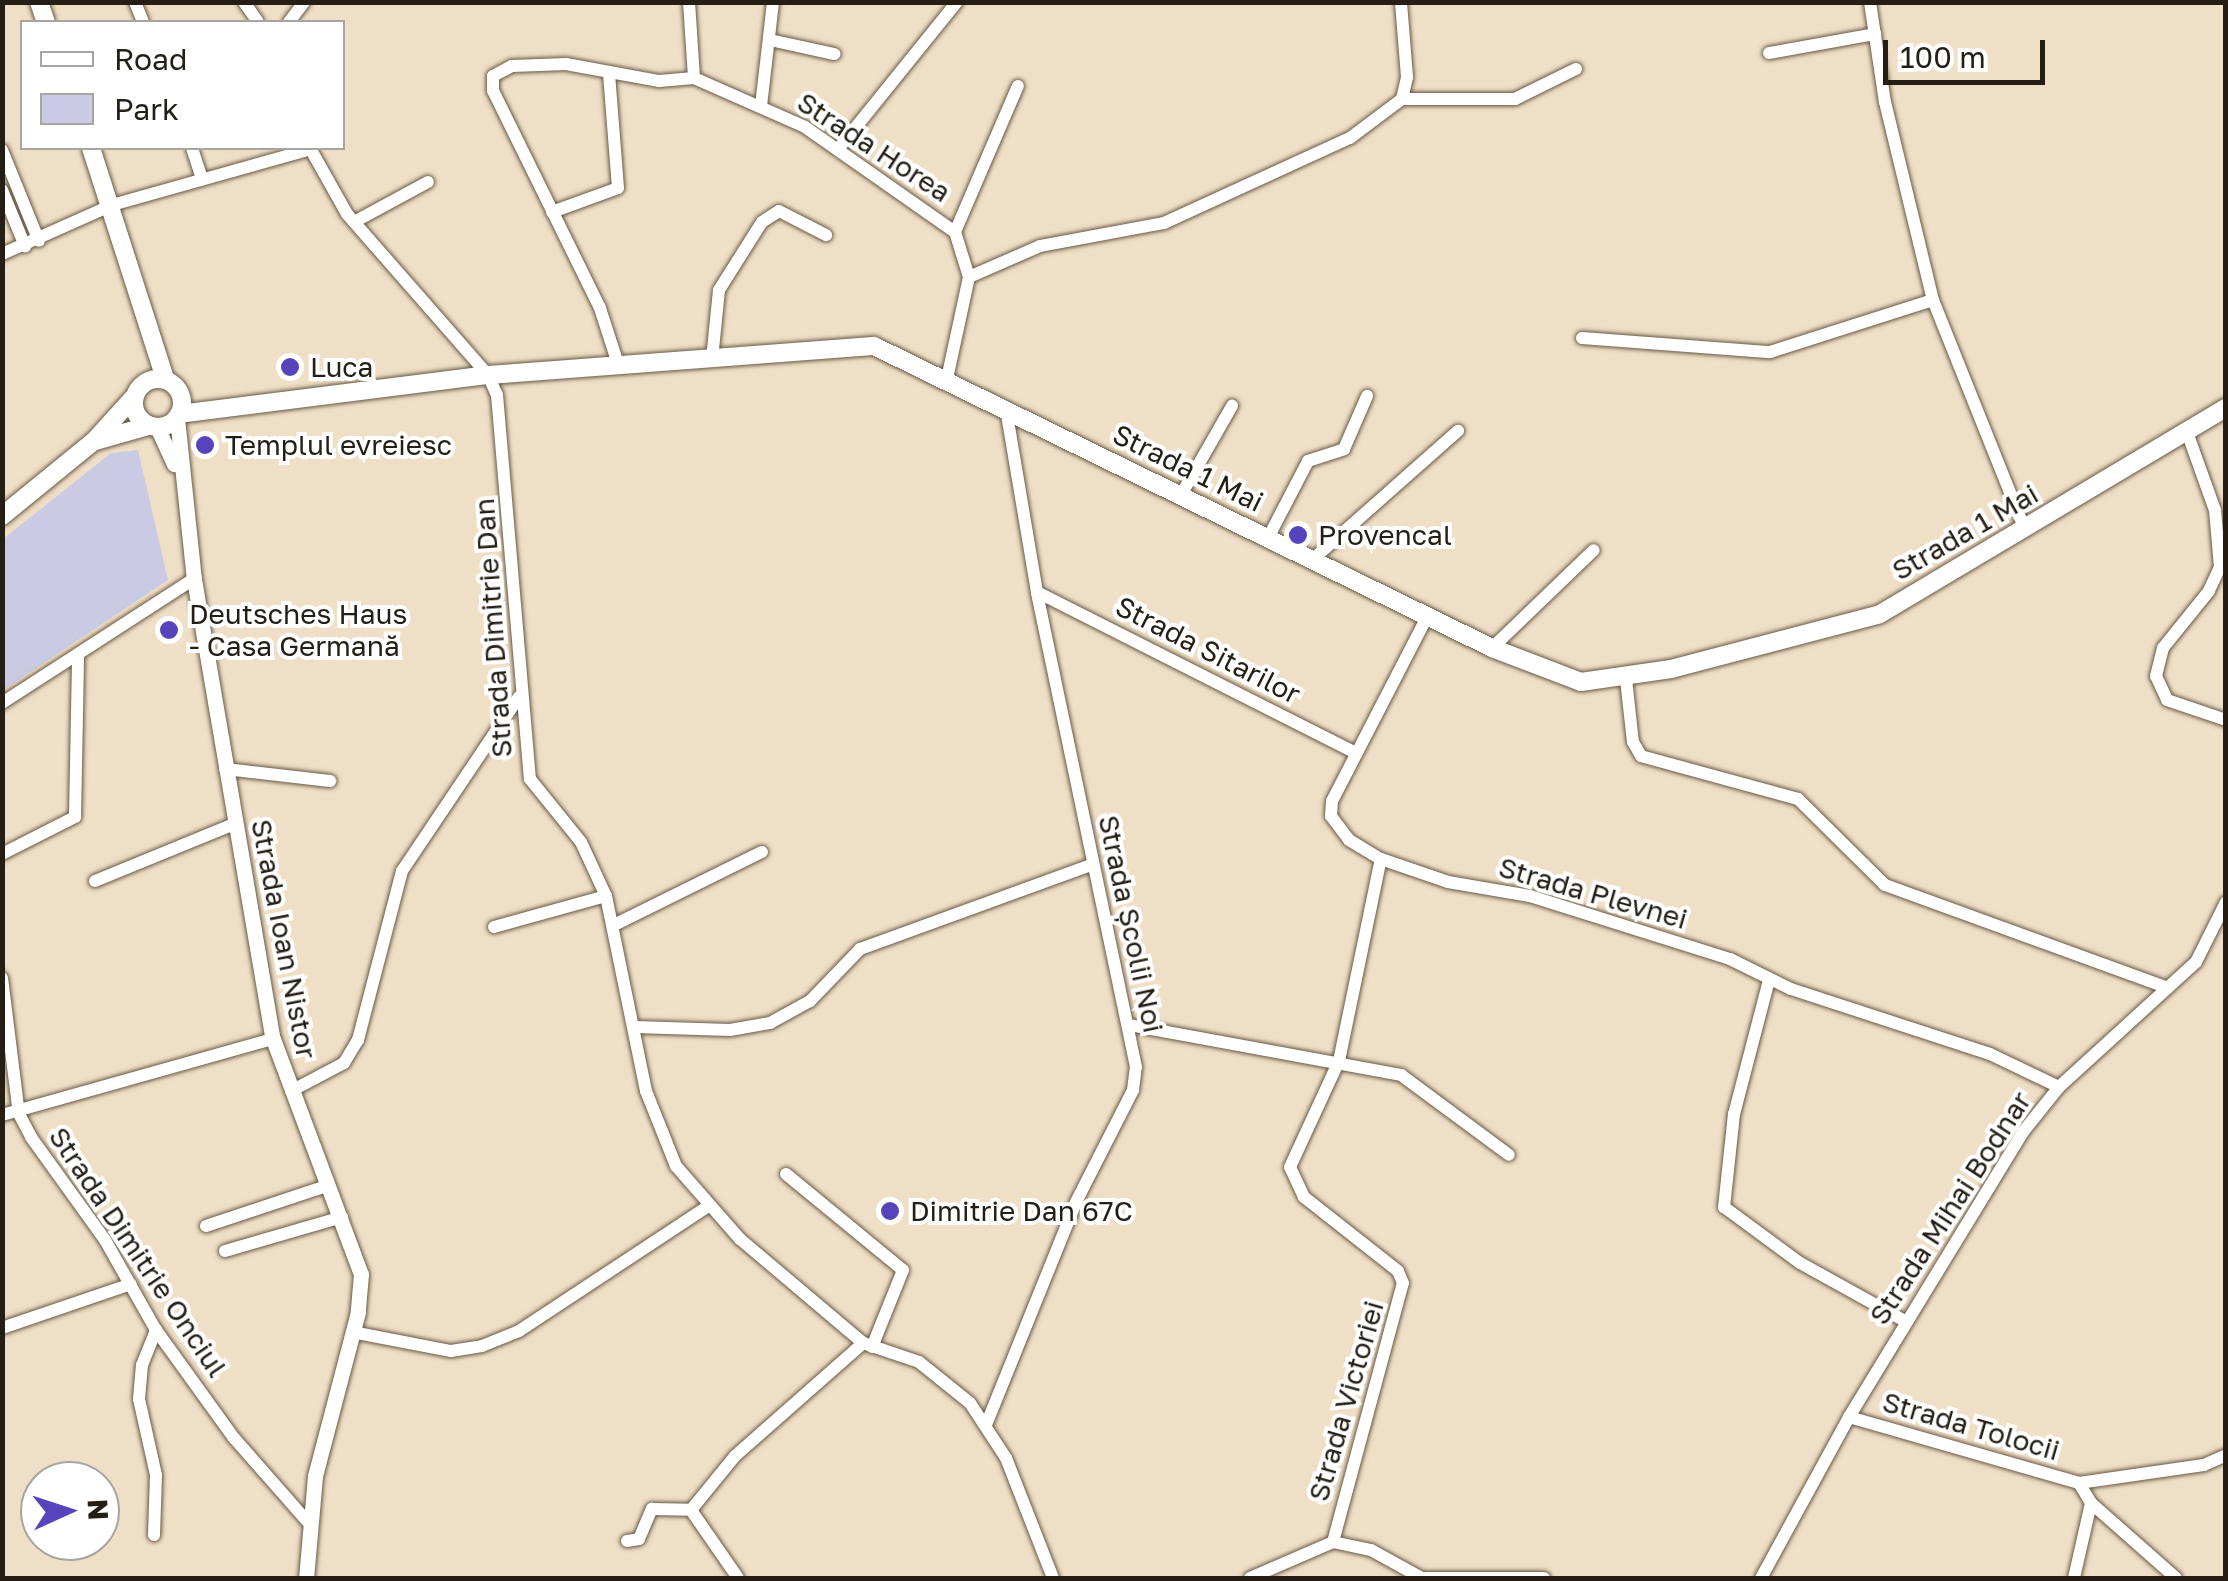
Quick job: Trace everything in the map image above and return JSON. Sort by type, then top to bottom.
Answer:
[{"type":"main road","points":[[93,150],[150,335],[179,409],[152,426],[94,441]]},
{"type":"main road","points":[[2,516],[94,441],[133,398],[144,382],[150,335]]},
{"type":"main road","name":"Strada 1 Mai","points":[[179,409],[236,408],[488,375],[874,346],[1492,648],[1581,682],[1626,679],[1880,614],[2226,408]]},
{"type":"main road","points":[[144,382],[166,379]]},
{"type":"main road","points":[[133,398],[136,415],[152,426]]},
{"type":"street","points":[[689,2],[694,78]]},
{"type":"street","points":[[761,106],[773,2]]},
{"type":"street","points":[[838,148],[957,2]]},
{"type":"street","points":[[1401,2],[1407,77],[1402,98]]},
{"type":"street","points":[[1870,2],[1933,300],[2025,530]]},
{"type":"street","points":[[1769,53],[1875,34]]},
{"type":"street","points":[[770,40],[834,54]]},
{"type":"street","name":"Strada Horea","points":[[552,212],[493,91],[492,76],[512,66],[566,64],[610,73],[694,78],[761,106],[838,148],[955,232],[969,277],[947,379]]},
{"type":"street","points":[[969,277],[1040,246],[1164,223],[1322,154],[1402,98],[1515,99],[1576,68]]},
{"type":"street","points":[[610,73],[618,188],[552,212],[600,308],[619,366]]},
{"type":"street","points":[[955,232],[1018,86]]},
{"type":"street","points":[[2,150],[32,244]]},
{"type":"street","points":[[193,150],[202,179]]},
{"type":"street","points":[[2,254],[112,206],[303,150]]},
{"type":"street","points":[[311,150],[354,222],[488,375]]},
{"type":"street","points":[[354,222],[428,182]]},
{"type":"street","points":[[2,190],[32,244]]},
{"type":"street","points":[[712,360],[719,290],[762,222],[779,210],[826,236]]},
{"type":"street","points":[[1582,338],[1770,352],[1933,300]]},
{"type":"street","name":"Strada Dimitrie Dan","points":[[488,375],[500,411],[508,486],[519,697],[530,778],[581,842],[606,896],[654,1119],[676,1166],[707,1207],[867,1345],[932,1370],[986,1425],[1053,1578]]},
{"type":"street","points":[[1268,538],[1308,461],[1344,449],[1367,396]]},
{"type":"street","points":[[1181,495],[1232,406]]},
{"type":"street","name":"Strada Ioan Nistor","points":[[179,409],[178,472],[273,1039],[342,1216],[362,1282],[307,1521],[306,1578]]},
{"type":"street","name":"Strada Școlii Noi","points":[[986,1425],[1076,1202],[1133,1090],[1129,1024],[1091,865],[1036,592],[1006,409]]},
{"type":"street","name":"Strada Ioan Nistor","points":[[152,426],[178,472]]},
{"type":"street","points":[[1312,560],[1458,431]]},
{"type":"street","points":[[2187,432],[2218,522],[2220,568],[2209,591],[2163,648],[2156,676],[2167,700],[2226,720]]},
{"type":"street","points":[[1492,648],[1594,550]]},
{"type":"street","points":[[2,704],[194,579]]},
{"type":"street","name":"Strada Sitarilor","points":[[1036,592],[1356,753]]},
{"type":"street","name":"Strada Plevnei","points":[[1427,616],[1356,753],[1331,816],[1349,840],[1381,859],[1619,922],[1730,959],[1769,980],[1990,1054],[2059,1088]]},
{"type":"street","points":[[2,854],[75,817],[78,654]]},
{"type":"street","points":[[1626,679],[1640,756],[1798,799],[1884,885],[2165,987]]},
{"type":"street","points":[[292,1091],[344,1062],[358,1040],[402,870],[519,697]]},
{"type":"street","points":[[225,769],[330,781]]},
{"type":"street","points":[[95,880],[234,824]]},
{"type":"street","points":[[614,925],[762,852]]},
{"type":"street","name":"Strada Victoriei","points":[[1332,1542],[1404,1292],[1398,1272],[1304,1196],[1290,1167],[1339,1061],[1381,859]]},
{"type":"street","points":[[635,1027],[730,1030],[770,1023],[810,1001],[860,949],[1091,865]]},
{"type":"street","points":[[494,927],[606,896]]},
{"type":"street","name":"Strada Mihai Bodnar","points":[[1761,1578],[1849,1417],[2023,1132],[2059,1088],[2206,949],[2226,902]]},
{"type":"street","name":"Strada Dimitrie Onciul","points":[[2,978],[19,1114],[131,1284],[156,1330],[234,1438],[307,1521]]},
{"type":"street","points":[[1769,980],[1734,1114],[1724,1207],[1800,1263],[1906,1322]]},
{"type":"street","points":[[1129,1024],[1339,1061],[1401,1076],[1509,1155]]},
{"type":"street","points":[[2,1115],[19,1114],[273,1039]]},
{"type":"street","points":[[691,1510],[734,1456],[867,1345],[903,1270],[786,1174]]},
{"type":"street","points":[[206,1226],[328,1185]]},
{"type":"street","points":[[352,1332],[451,1350],[492,1342],[707,1207]]},
{"type":"street","points":[[224,1251],[342,1216]]},
{"type":"street","points":[[2,1328],[131,1284]]},
{"type":"street","points":[[154,1535],[156,1475],[139,1399],[142,1366],[156,1330]]},
{"type":"street","name":"Strada Tolocii","points":[[1849,1417],[2079,1483],[2204,1465],[2226,1455]]},
{"type":"street","name":"Strada Tolocii","points":[[2079,1483],[2091,1503],[2160,1571],[2176,1578]]},
{"type":"street","points":[[2074,1578],[2091,1503]]},
{"type":"street","points":[[627,1541],[638,1539],[652,1509],[691,1510]]},
{"type":"street","points":[[691,1510],[738,1578]]},
{"type":"street","points":[[1250,1578],[1332,1542],[1371,1550],[1422,1578],[1544,1578]]},
{"type":"green space","points":[[138,450],[168,580],[3,690],[3,539],[111,453]]},
{"type":"place","name":"Luca","points":[[290,367]]},
{"type":"place","name":"Templul evreiesc","points":[[205,445]]},
{"type":"place","name":"Provencal","points":[[1298,535]]},
{"type":"place","name":"Deutsches Haus - Casa Germană","points":[[169,630]]},
{"type":"place","name":"Dimitrie Dan 67C","points":[[890,1211]]}]
